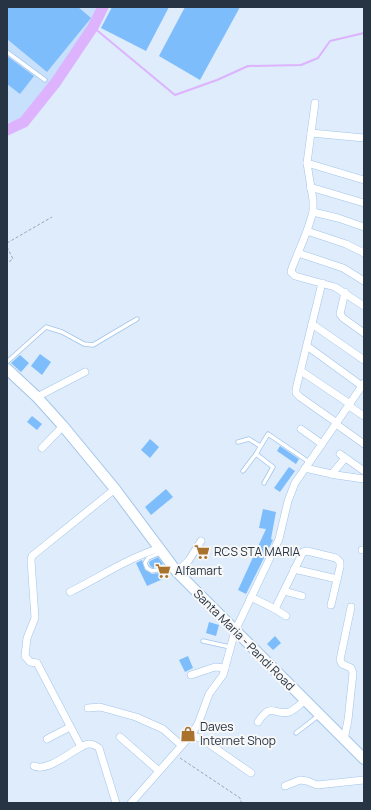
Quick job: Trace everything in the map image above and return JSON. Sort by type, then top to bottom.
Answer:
[{"type":"main road","name":"Santa Maria - Pandi Road","points":[[7,369],[63,426],[115,489],[175,569],[364,759]]},
{"type":"street","points":[[315,103],[307,163],[313,200],[313,212],[292,268],[292,272],[293,275],[335,287],[345,292],[364,306]]},
{"type":"street","points":[[311,133],[364,138]]},
{"type":"street","points":[[307,163],[364,180]]},
{"type":"street","points":[[310,187],[364,203]]},
{"type":"street","points":[[313,212],[338,218],[364,227]]},
{"type":"street","points":[[307,231],[346,244],[364,253]]},
{"type":"street","points":[[298,253],[343,268],[364,281]]},
{"type":"street","points":[[322,283],[296,393],[364,444]]},
{"type":"street","points":[[345,292],[340,314],[343,318],[364,333]]},
{"type":"street","points":[[312,324],[364,360]]},
{"type":"street","points":[[131,803],[181,745],[191,736],[198,724],[209,694],[225,668],[235,631],[279,539],[288,501],[295,483],[363,386],[307,346]]},
{"type":"street","points":[[301,371],[364,416]]},
{"type":"street","points":[[36,397],[85,372]]},
{"type":"street","points":[[42,448],[63,426]]},
{"type":"street","points":[[301,429],[322,444]]},
{"type":"street","points":[[332,474],[342,456],[364,471]]},
{"type":"street","points":[[307,465],[332,474],[364,479]]},
{"type":"street","points":[[81,746],[37,663],[30,662],[25,656],[27,638],[35,618],[31,560],[35,553],[115,489]]},
{"type":"street","points":[[175,569],[189,560],[201,542]]},
{"type":"street","points":[[70,592],[146,552],[161,550]]},
{"type":"street","points":[[275,609],[303,552],[307,551],[336,558],[340,562],[331,605]]},
{"type":"street","points":[[294,569],[337,579]]},
{"type":"street","points":[[284,591],[302,596]]},
{"type":"street","points":[[251,597],[286,616]]},
{"type":"street","points":[[344,740],[348,720],[353,672],[351,668],[342,664],[340,660],[351,607]]},
{"type":"street","points":[[191,675],[215,667],[225,668]]},
{"type":"street","points":[[258,722],[263,714],[268,711],[290,712],[305,700]]},
{"type":"street","points":[[88,708],[100,706],[136,717],[163,729],[181,745]]},
{"type":"street","points":[[47,739],[70,727]]},
{"type":"street","points":[[191,736],[202,738],[251,773]]},
{"type":"street","points":[[120,737],[159,770]]},
{"type":"street","points":[[34,766],[39,768],[43,767],[53,763],[81,746],[88,743],[94,745],[99,748],[116,803]]},
{"type":"street","points":[[285,786],[300,780],[317,785],[364,780]]},
{"type":"lane","points":[[7,52],[45,80]]},
{"type":"lane","points":[[7,362],[46,327],[62,332],[84,344],[93,345],[137,319]]},
{"type":"lane","points":[[243,471],[256,454],[266,435],[269,434],[307,465]]},
{"type":"lane","points":[[238,442],[249,439],[260,446]]},
{"type":"lane","points":[[256,454],[274,467],[264,483]]},
{"type":"lane","points":[[161,550],[148,558],[145,563],[147,568],[152,571],[175,569]]},
{"type":"lane","points":[[203,641],[231,647]]},
{"type":"lane","points":[[296,733],[319,715]]},
{"type":"path","points":[[7,243],[52,217]]},
{"type":"path","points":[[7,248],[13,260],[7,263]]},
{"type":"path","points":[[174,754],[240,798],[240,803]]},
{"type":"shaded area","points":[[7,7],[101,7],[89,31],[21,118],[7,123]]},
{"type":"building","points":[[7,7],[78,7],[91,18],[47,72],[7,39]]},
{"type":"building","points":[[112,7],[169,7],[146,51],[101,28]]},
{"type":"building","points":[[185,7],[240,7],[200,80],[159,56]]},
{"type":"building","points":[[7,56],[34,76],[20,94],[7,84]]},
{"type":"building","points":[[40,354],[51,362],[42,375],[31,366]]},
{"type":"building","points":[[20,355],[29,363],[21,372],[11,363]]},
{"type":"building","points":[[32,416],[42,424],[37,430],[27,422]]},
{"type":"building","points":[[150,439],[159,447],[150,458],[141,450]]},
{"type":"building","points":[[280,446],[299,459],[296,464],[277,451]]},
{"type":"building","points":[[289,467],[295,471],[280,492],[274,488]]},
{"type":"building","points":[[166,489],[173,497],[151,515],[145,507]]},
{"type":"building","points":[[263,509],[276,512],[271,539],[273,540],[246,594],[238,590],[266,529],[259,528]]},
{"type":"building","points":[[158,557],[163,564],[153,568],[149,563]]},
{"type":"building","points":[[142,560],[145,570],[152,574],[160,573],[163,579],[147,586],[136,563]]},
{"type":"building","points":[[209,622],[219,625],[216,636],[206,633]]},
{"type":"building","points":[[275,636],[281,643],[273,650],[267,644]]},
{"type":"building","points":[[188,656],[193,668],[185,672],[179,660]]},
{"type":"waterway","points":[[7,130],[24,122],[56,82],[93,27],[103,7]]},
{"type":"waterway","points":[[93,27],[175,95],[217,80],[248,66],[301,65],[318,58],[330,41],[364,33]]},
{"type":"place","name":"RCS STA MARIA","points":[[202,552]]},
{"type":"place","name":"Alfamart","points":[[163,571]]},
{"type":"place","name":"Daves Internet Shop","points":[[188,734]]}]
